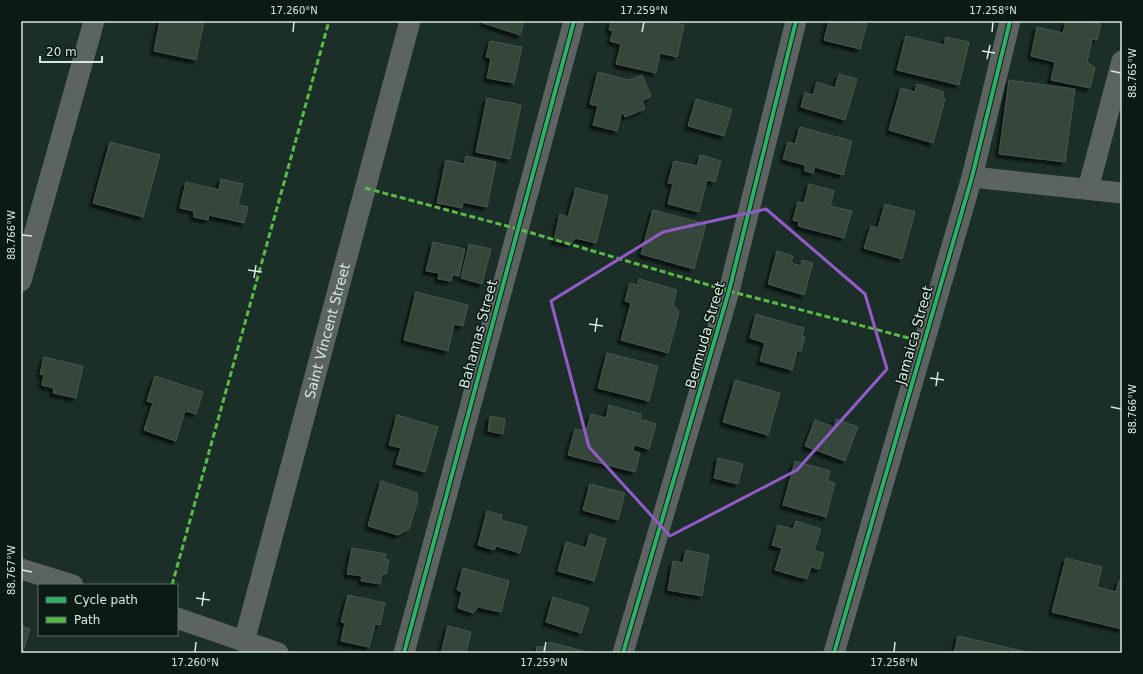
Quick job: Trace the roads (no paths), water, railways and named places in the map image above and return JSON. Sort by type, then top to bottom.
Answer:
[{"type":"street","points":[[21,281],[94,21]]},
{"type":"street","name":"Saint Vincent Street","points":[[244,642],[410,21]]},
{"type":"street","name":"Bahamas Street","points":[[404,653],[574,21]]},
{"type":"street","name":"Bermuda Street","points":[[623,653],[730,291],[796,21]]},
{"type":"street","name":"Jamaica Street","points":[[834,653],[972,177],[1010,21]]},
{"type":"street","points":[[1088,189],[1122,61]]},
{"type":"street","points":[[972,177],[1122,193]]},
{"type":"street","points":[[21,569],[70,584]]},
{"type":"street","points":[[178,618],[278,653]]}]
